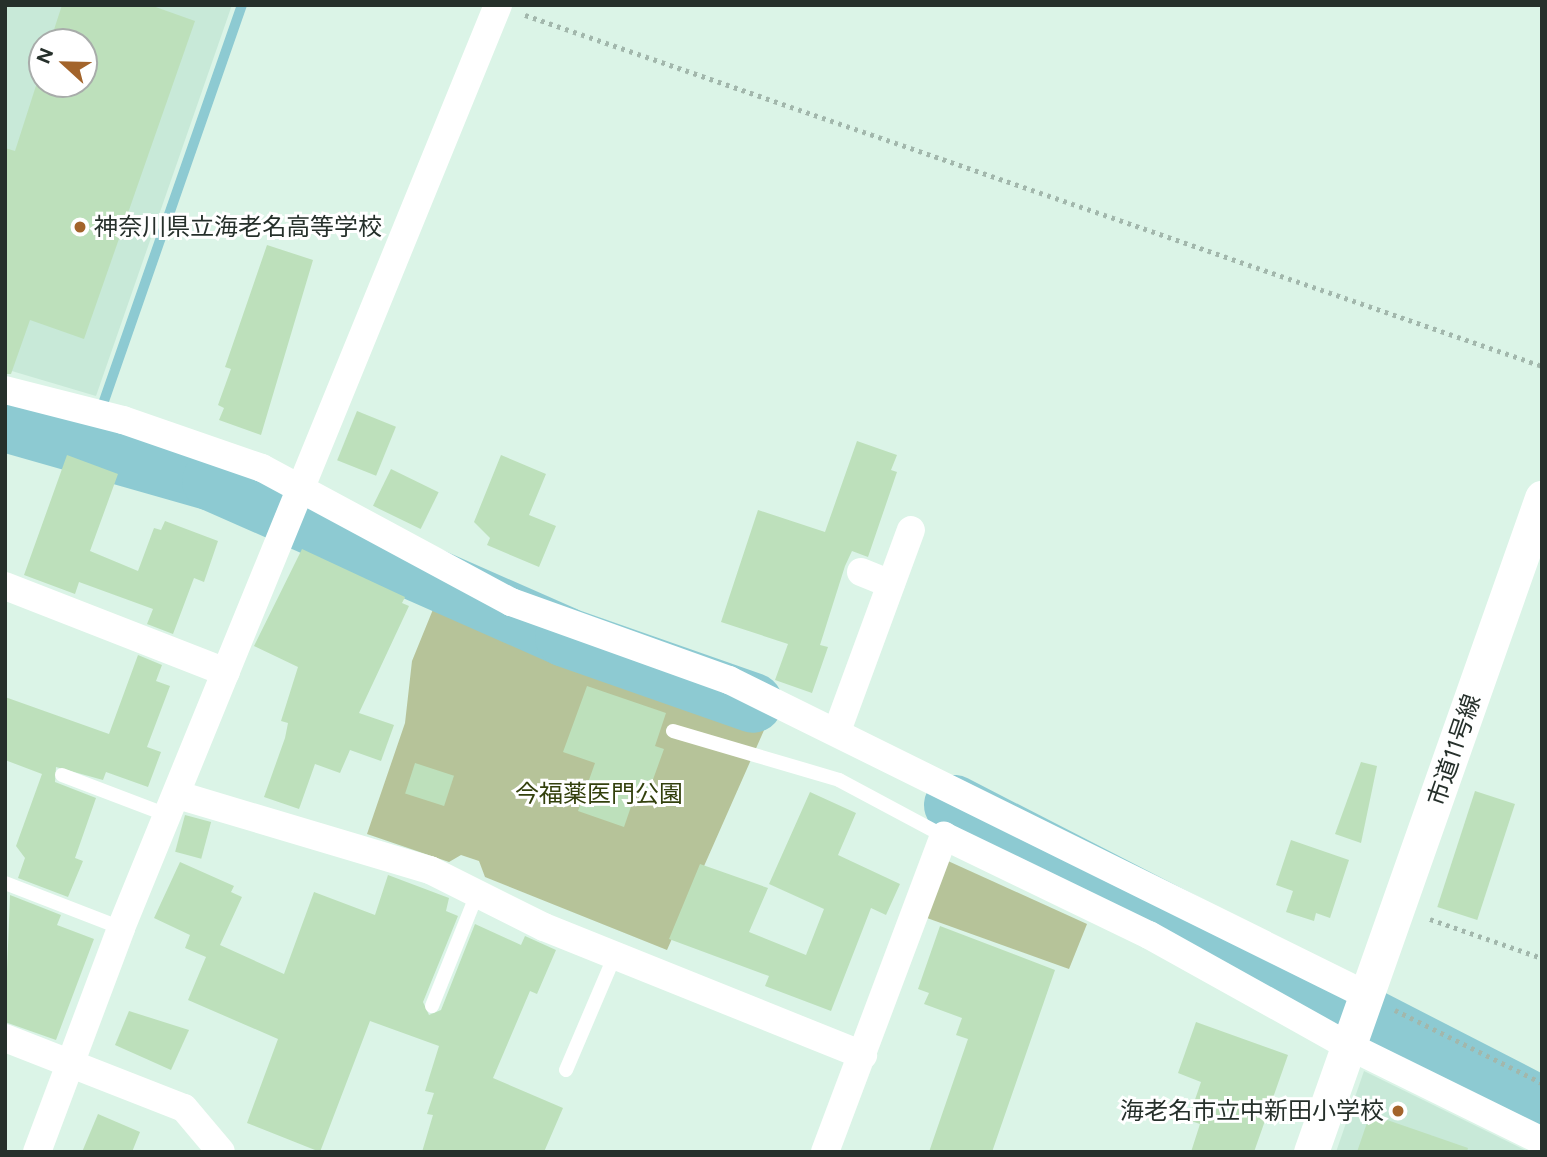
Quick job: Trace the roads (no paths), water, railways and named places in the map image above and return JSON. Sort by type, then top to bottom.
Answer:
[{"type":"street","points":[[37,1152],[121,928],[504,8]]},
{"type":"street","points":[[5,390],[214,449],[299,496],[511,601],[729,680],[837,731],[1367,999]]},
{"type":"street","name":"市道11号線","points":[[1350,1040],[1399,909],[1542,498]]},
{"type":"street","points":[[837,731],[911,530]]},
{"type":"street","points":[[861,572],[891,584]]},
{"type":"street","points":[[5,586],[226,672]]},
{"type":"street","points":[[174,805],[360,846],[615,955],[863,1055]]},
{"type":"street","points":[[825,1152],[944,836],[1149,935],[1542,1141]]},
{"type":"street","points":[[5,1038],[68,1066],[184,1108],[221,1152]]},
{"type":"street","points":[[1311,1152],[1350,1040]]},
{"type":"lane","points":[[673,731],[839,780],[944,836]]},
{"type":"lane","points":[[62,775],[174,805]]},
{"type":"lane","points":[[5,883],[121,928]]},
{"type":"lane","points":[[432,1006],[477,894]]},
{"type":"lane","points":[[566,1070],[615,955]]},
{"type":"waterway","points":[[104,401],[242,5]]},
{"type":"waterway","points":[[5,422],[212,481],[565,637],[753,703]]},
{"type":"waterway","points":[[954,805],[1542,1107]]},
{"type":"place","name":"神奈川県立海老名高等学校","points":[[80,227]]},
{"type":"place","name":"海老名市立中新田小学校","points":[[1398,1111]]},
{"type":"park label","name":"今福薬医門公園","points":[[599,794]]}]
